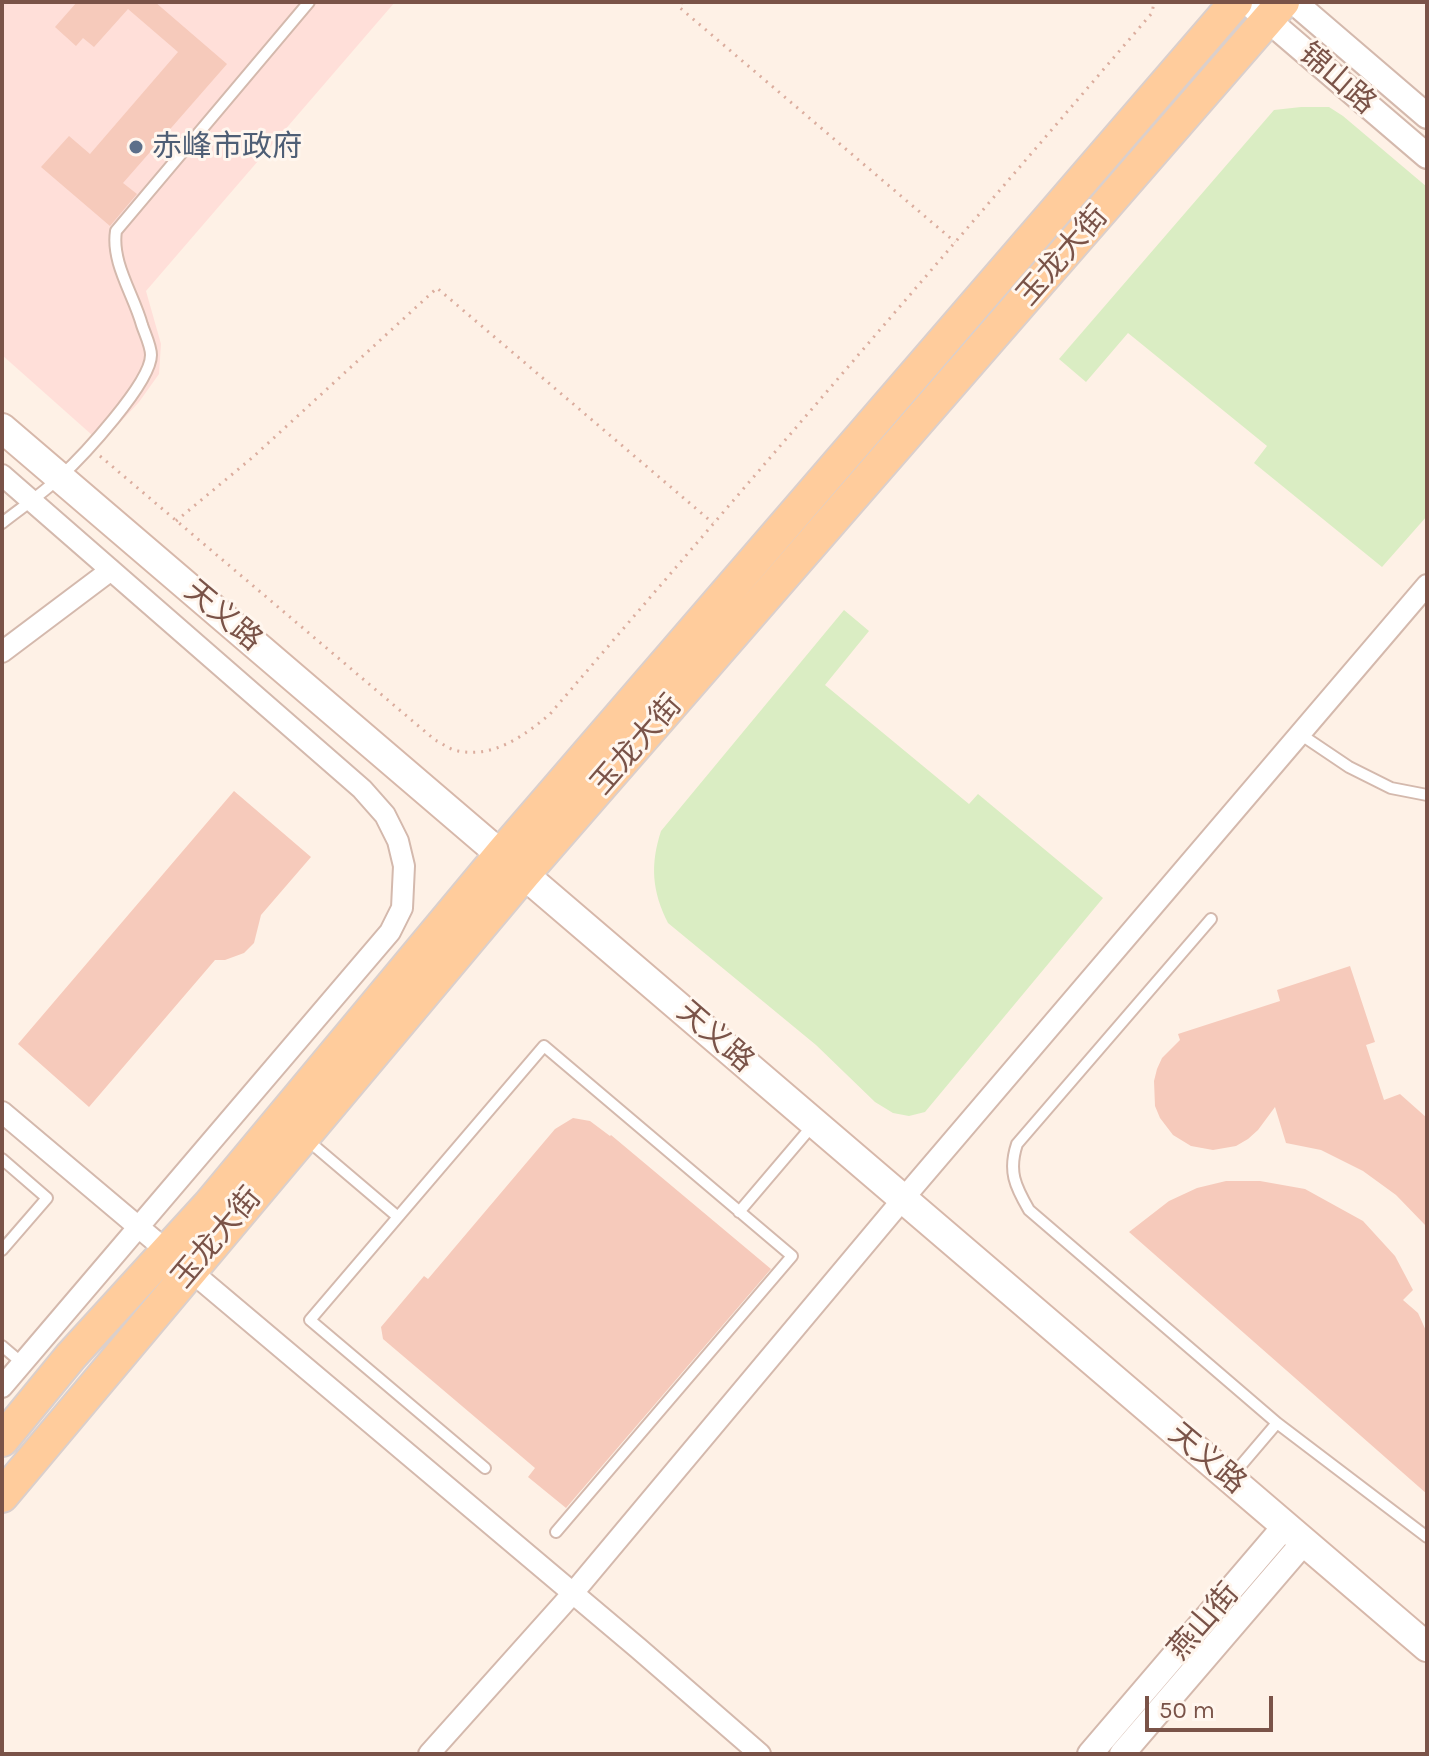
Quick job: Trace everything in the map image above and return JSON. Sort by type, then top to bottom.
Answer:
[{"type":"main road","name":"玉龙大街","points":[[2,1440],[71,1356],[179,1260],[303,1136],[514,863],[1236,2]]},
{"type":"main road","name":"玉龙大街","points":[[2,1496],[179,1260],[209,1205],[1273,6]]},
{"type":"main road","name":"天义路","points":[[2,428],[1427,1647]]},
{"type":"street","name":"锦山路","points":[[1273,6],[1427,116]]},
{"type":"street","name":"锦山路","points":[[1273,6],[1427,156]]},
{"type":"street","points":[[2,475],[362,789],[385,815],[398,841],[404,866],[402,908],[390,932],[2,1387]]},
{"type":"street","points":[[2,652],[111,570]]},
{"type":"street","points":[[429,1754],[573,1593],[903,1199],[1427,585]]},
{"type":"street","points":[[2,1112],[760,1754]]},
{"type":"street","name":"燕山街","points":[[1090,1754],[1295,1534]]},
{"type":"street","name":"燕山街","points":[[1122,1754],[1295,1534]]},
{"type":"lane","points":[[2,523],[60,477],[133,396],[146,373],[151,355],[136,304],[117,258],[114,242],[116,231],[309,2]]},
{"type":"lane","points":[[1300,734],[1349,767],[1391,788],[1427,795]]},
{"type":"lane","points":[[1211,919],[1017,1144],[1011,1163],[1017,1190],[1029,1210],[1277,1423],[1427,1537]]},
{"type":"lane","points":[[485,1468],[310,1320],[544,1046],[792,1256],[556,1532]]},
{"type":"lane","points":[[739,1212],[815,1123]]},
{"type":"lane","points":[[303,1136],[398,1217]]},
{"type":"lane","points":[[2,1159],[47,1198],[2,1250]]},
{"type":"lane","points":[[2,1346],[22,1363]]},
{"type":"lane","points":[[1230,1479],[1277,1423]]},
{"type":"path","points":[[682,2],[679,7],[955,242]]},
{"type":"path","points":[[88,446],[435,740],[457,751],[493,750],[523,737],[550,714],[1152,13],[1154,2]]},
{"type":"path","points":[[176,521],[253,457],[437,288],[714,524]]},
{"type":"shaded area","name":"赤峰市政府","points":[[2,2],[395,2],[146,291],[161,344],[159,374],[139,402],[101,443],[2,355]]},
{"type":"green space","points":[[1329,107],[1427,187],[1427,516],[1382,567],[1254,463],[1267,446],[1128,333],[1086,382],[1059,359],[1274,110]]},
{"type":"green space","points":[[844,610],[869,631],[825,685],[969,804],[978,794],[1103,898],[925,1112],[909,1116],[893,1113],[875,1102],[816,1045],[668,923],[654,878],[661,831]]},
{"type":"building","points":[[77,2],[155,2],[227,64],[123,183],[137,194],[110,226],[41,167],[69,136],[90,154],[178,52],[128,9],[94,47],[83,38],[76,46],[55,27]]},
{"type":"building","points":[[234,791],[311,857],[261,915],[254,943],[244,953],[215,960],[89,1107],[18,1044]]},
{"type":"building","points":[[1350,966],[1375,1042],[1366,1045],[1384,1100],[1400,1094],[1427,1118],[1427,1227],[1396,1195],[1363,1171],[1321,1150],[1286,1143],[1275,1107],[1248,1139],[1236,1146],[1213,1150],[1191,1146],[1173,1135],[1155,1106],[1157,1069],[1162,1058],[1180,1040],[1178,1034],[1280,1001],[1277,990]]},
{"type":"building","points":[[573,1118],[590,1121],[611,1135],[771,1269],[566,1508],[528,1477],[535,1468],[383,1339],[381,1327],[424,1276],[428,1279],[555,1129]]},
{"type":"building","points":[[1226,1181],[1260,1181],[1305,1189],[1363,1221],[1395,1256],[1413,1290],[1403,1300],[1418,1313],[1427,1333],[1427,1494],[1129,1232],[1169,1201],[1197,1188]]},
{"type":"place","name":"赤峰市政府","points":[[136,147]]}]
